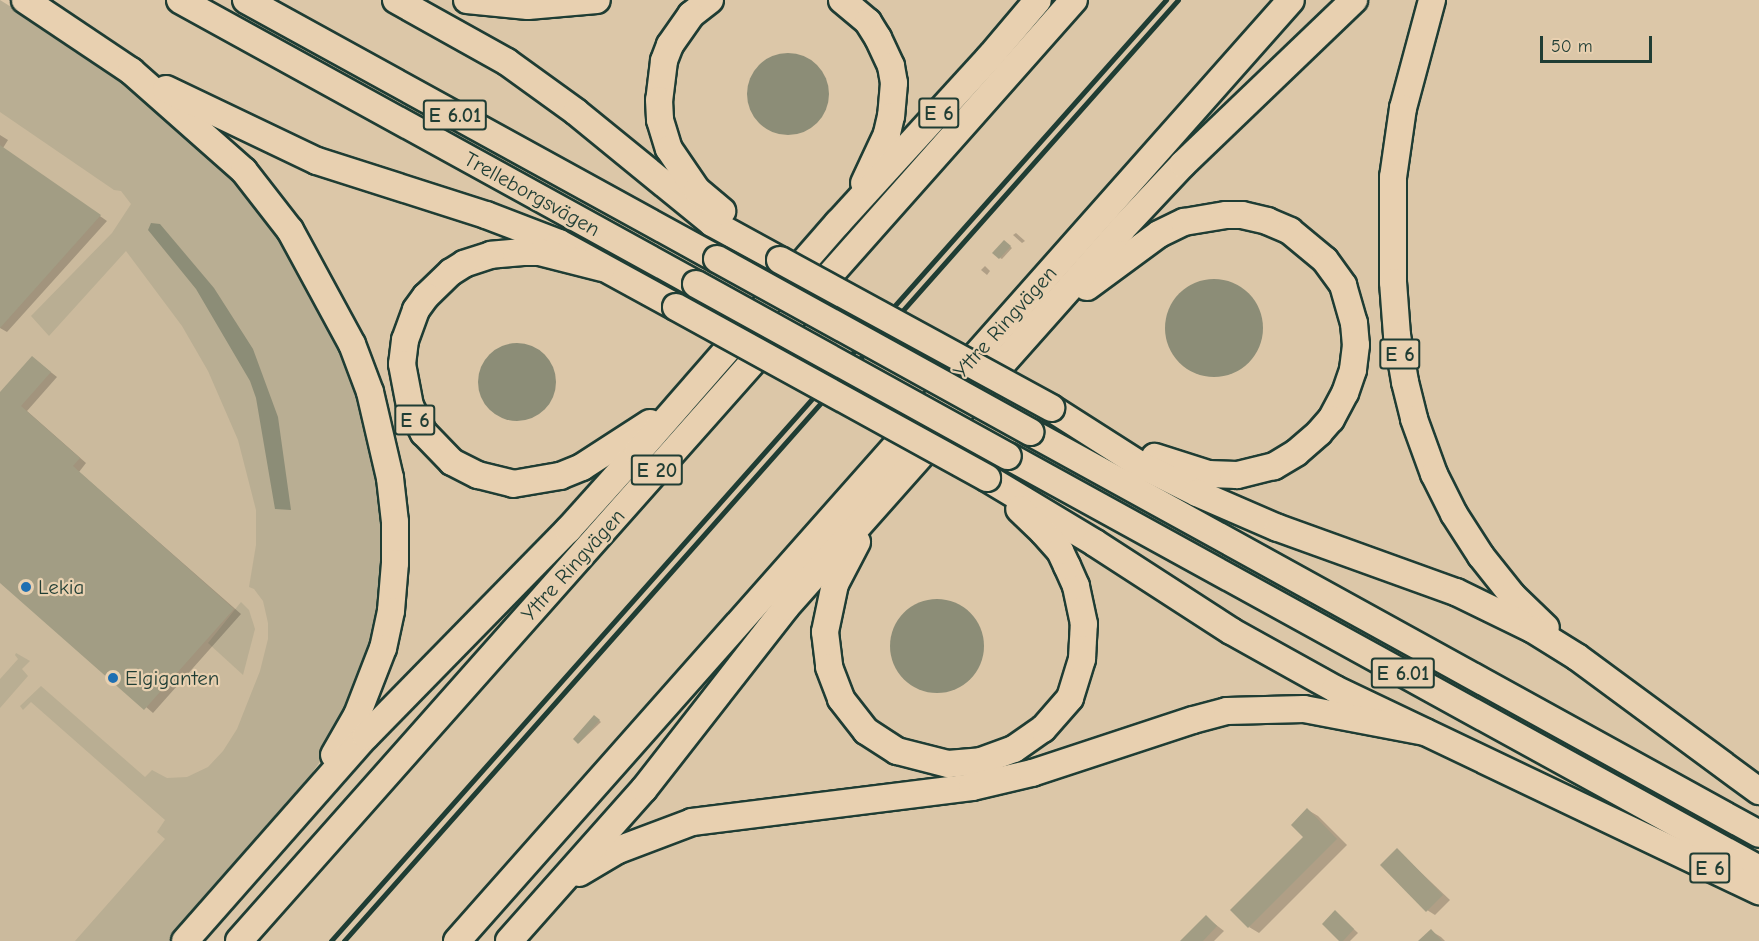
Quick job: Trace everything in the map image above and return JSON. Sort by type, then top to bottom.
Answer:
[{"type":"highway","points":[[25,0],[131,71],[244,171],[290,230],[352,344],[370,392],[387,462],[393,502],[395,563],[391,611],[383,648],[351,725],[326,768],[279,833]]},
{"type":"highway","name":"Trelleborgsvägen","points":[[180,0],[1759,869]]},
{"type":"highway","name":"Trelleborgsvägen","points":[[246,0],[1759,834]]},
{"type":"highway","points":[[396,0],[507,62],[576,112],[712,223],[739,234],[780,260],[1051,408],[1139,464],[1197,493],[1278,528],[1456,592],[1532,629],[1577,657]]},
{"type":"highway","points":[[466,0],[528,6],[597,0]]},
{"type":"highway","points":[[710,0],[691,15],[670,45],[659,89],[660,120],[669,149],[697,189],[739,234]]},
{"type":"highway","points":[[838,224],[869,175],[887,134],[894,82],[891,66],[868,22],[842,0]]},
{"type":"highway","name":"E 6","points":[[1038,0],[988,60],[838,224],[689,395],[625,441],[582,467],[528,483],[513,484],[492,480],[466,470],[441,453],[415,420],[405,391],[403,352],[417,310],[441,280],[464,264],[491,255],[506,253],[539,252],[602,268],[676,308],[987,478],[1095,543],[1231,631],[1335,690],[1759,891]]},
{"type":"highway","name":"Yttre Ringvägen","points":[[239,941],[1074,0]]},
{"type":"highway","name":"Yttre Ringvägen","points":[[457,941],[1291,0]]},
{"type":"highway","points":[[510,941],[644,789],[786,607],[1122,229],[1184,164],[1354,0]]},
{"type":"highway","name":"E 6","points":[[1432,0],[1403,108],[1393,177],[1397,335],[1414,419],[1434,474],[1454,514],[1481,556],[1512,595],[1577,657],[1759,791]]},
{"type":"highway","points":[[131,71],[317,161],[526,229],[559,243],[602,268]]},
{"type":"highway","points":[[1028,336],[1134,250],[1184,222],[1204,217],[1242,215],[1290,231],[1325,260],[1343,285],[1354,323],[1356,345],[1353,370],[1345,393],[1331,419],[1304,447],[1281,462],[1237,474],[1208,474],[1143,453],[1088,430]]},
{"type":"highway","points":[[185,941],[366,736],[568,530],[689,395]]},
{"type":"highway","points":[[909,468],[842,566],[828,609],[825,647],[829,667],[841,699],[866,731],[897,751],[948,764],[981,761],[998,756],[1043,729],[1070,698],[1085,641],[1076,586],[1060,551],[1044,532],[987,478]]},
{"type":"highway","points":[[534,913],[578,874],[595,863],[640,841],[692,822],[972,787],[1032,773],[1192,720],[1227,711],[1304,709],[1425,732]]},
{"type":"shaded area","points":[[0,0],[123,77],[180,121],[265,211],[359,381],[387,519],[376,640],[341,732],[300,790],[169,941],[75,941],[165,839],[157,832],[165,820],[31,702],[23,710],[20,706],[41,686],[145,777],[152,770],[167,778],[187,777],[208,767],[223,751],[237,729],[260,671],[268,639],[268,623],[263,601],[254,589],[249,587],[256,545],[256,510],[238,440],[208,371],[182,326],[126,251],[49,336],[31,316],[112,233],[131,204],[121,191],[114,190],[0,112]]},
{"type":"shaded area","points":[[0,27],[370,469],[152,941],[0,941]]},
{"type":"shaded area","points":[[780,53],[796,53],[811,60],[822,71],[829,86],[826,110],[817,123],[796,135],[780,135],[765,128],[754,117],[747,102],[747,86],[754,71],[765,60]]},
{"type":"shaded area","points":[[151,223],[160,224],[214,288],[253,349],[278,417],[291,510],[275,509],[256,398],[250,381],[196,289],[148,230]]},
{"type":"shaded area","points":[[1214,279],[1233,283],[1249,293],[1259,309],[1263,328],[1259,347],[1249,363],[1233,373],[1214,377],[1195,373],[1179,363],[1169,347],[1165,328],[1169,309],[1179,293],[1195,283]]},
{"type":"shaded area","points":[[517,343],[532,346],[549,360],[556,382],[553,397],[539,414],[517,421],[502,418],[485,404],[478,382],[481,367],[495,350]]},
{"type":"shaded area","points":[[937,599],[955,602],[970,613],[981,628],[984,646],[981,664],[970,679],[955,690],[937,693],[919,690],[904,679],[893,664],[890,646],[893,628],[904,613],[919,602]]},
{"type":"shaded area","points":[[241,602],[249,610],[255,629],[243,675],[208,643]]},
{"type":"shaded area","points":[[16,653],[30,661],[22,669],[28,676],[0,708],[0,679],[18,659]]},
{"type":"building","points":[[0,145],[101,215],[0,328]]},
{"type":"building","points":[[1004,240],[1011,246],[999,259],[992,253]]},
{"type":"building","points":[[32,356],[51,372],[21,406],[80,458],[73,466],[234,609],[144,710],[0,583],[0,392]]},
{"type":"building","points":[[594,715],[600,720],[578,744],[573,739]]},
{"type":"building","points":[[1307,808],[1337,839],[1248,928],[1230,910],[1303,837],[1291,825]]},
{"type":"building","points":[[1397,848],[1443,895],[1426,912],[1380,865]]},
{"type":"building","points":[[1335,910],[1354,929],[1343,941],[1339,941],[1322,924]]},
{"type":"building","points":[[1206,915],[1217,926],[1203,941],[1180,941]]},
{"type":"building","points":[[1431,929],[1442,941],[1418,941]]},
{"type":"railway","points":[[331,941],[1166,0]]},
{"type":"railway","points":[[344,941],[1178,0]]},
{"type":"place","name":"Lekia","points":[[26,587]]},
{"type":"place","name":"Elgiganten","points":[[113,678]]}]
